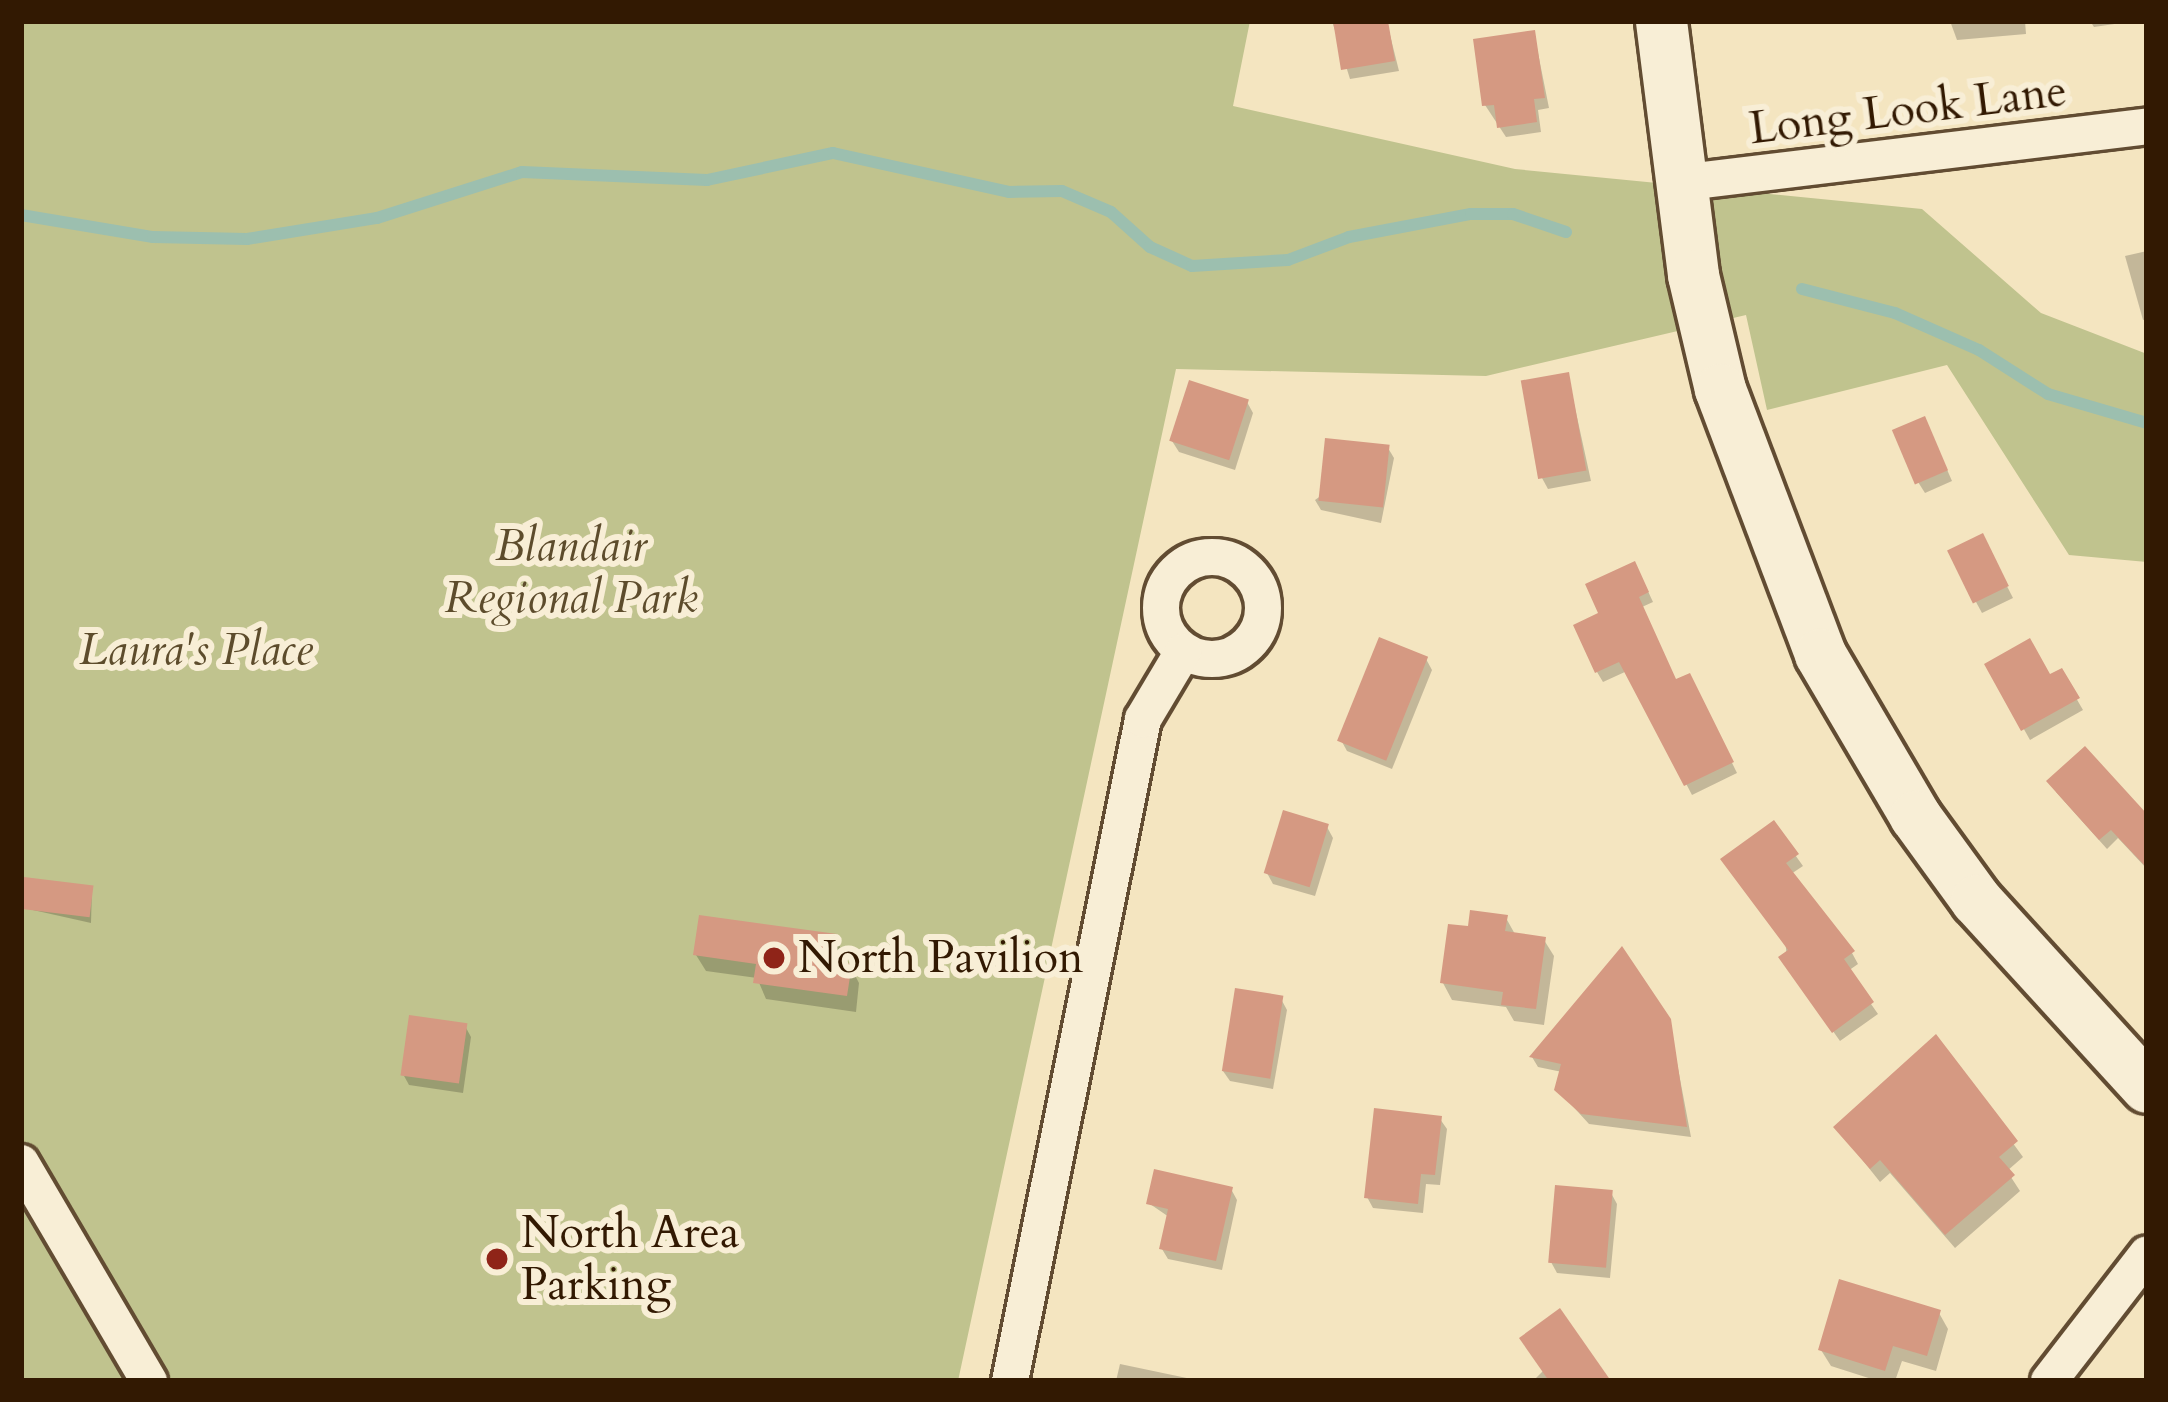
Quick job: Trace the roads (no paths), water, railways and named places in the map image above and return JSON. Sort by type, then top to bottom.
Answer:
[{"type":"street","points":[[1661,21],[1679,183],[1720,389],[1820,654],[1915,816],[1976,900],[2147,1087]]},
{"type":"street","name":"Long Look Lane","points":[[1679,183],[2147,126]]},
{"type":"street","points":[[1010,1381],[1143,719],[1183,652]]},
{"type":"street","points":[[21,1163],[149,1381]]},
{"type":"street","points":[[2049,1381],[2147,1255]]},
{"type":"waterway","points":[[21,215],[153,237],[247,239],[377,218],[522,172],[707,180],[833,153],[1009,192],[1062,191],[1111,212],[1150,247],[1192,266],[1288,260],[1349,237],[1471,214],[1513,214],[1566,232]]},
{"type":"waterway","points":[[1802,289],[1895,313],[1979,350],[2048,394],[2147,423]]},
{"type":"place","name":"North Pavilion","points":[[774,958]]},
{"type":"place","name":"North Area Parking","points":[[497,1259]]},
{"type":"park label","name":"Blandair Regional Park","points":[[571,572]]},
{"type":"park label","name":"Laura's Place","points":[[196,650]]}]
